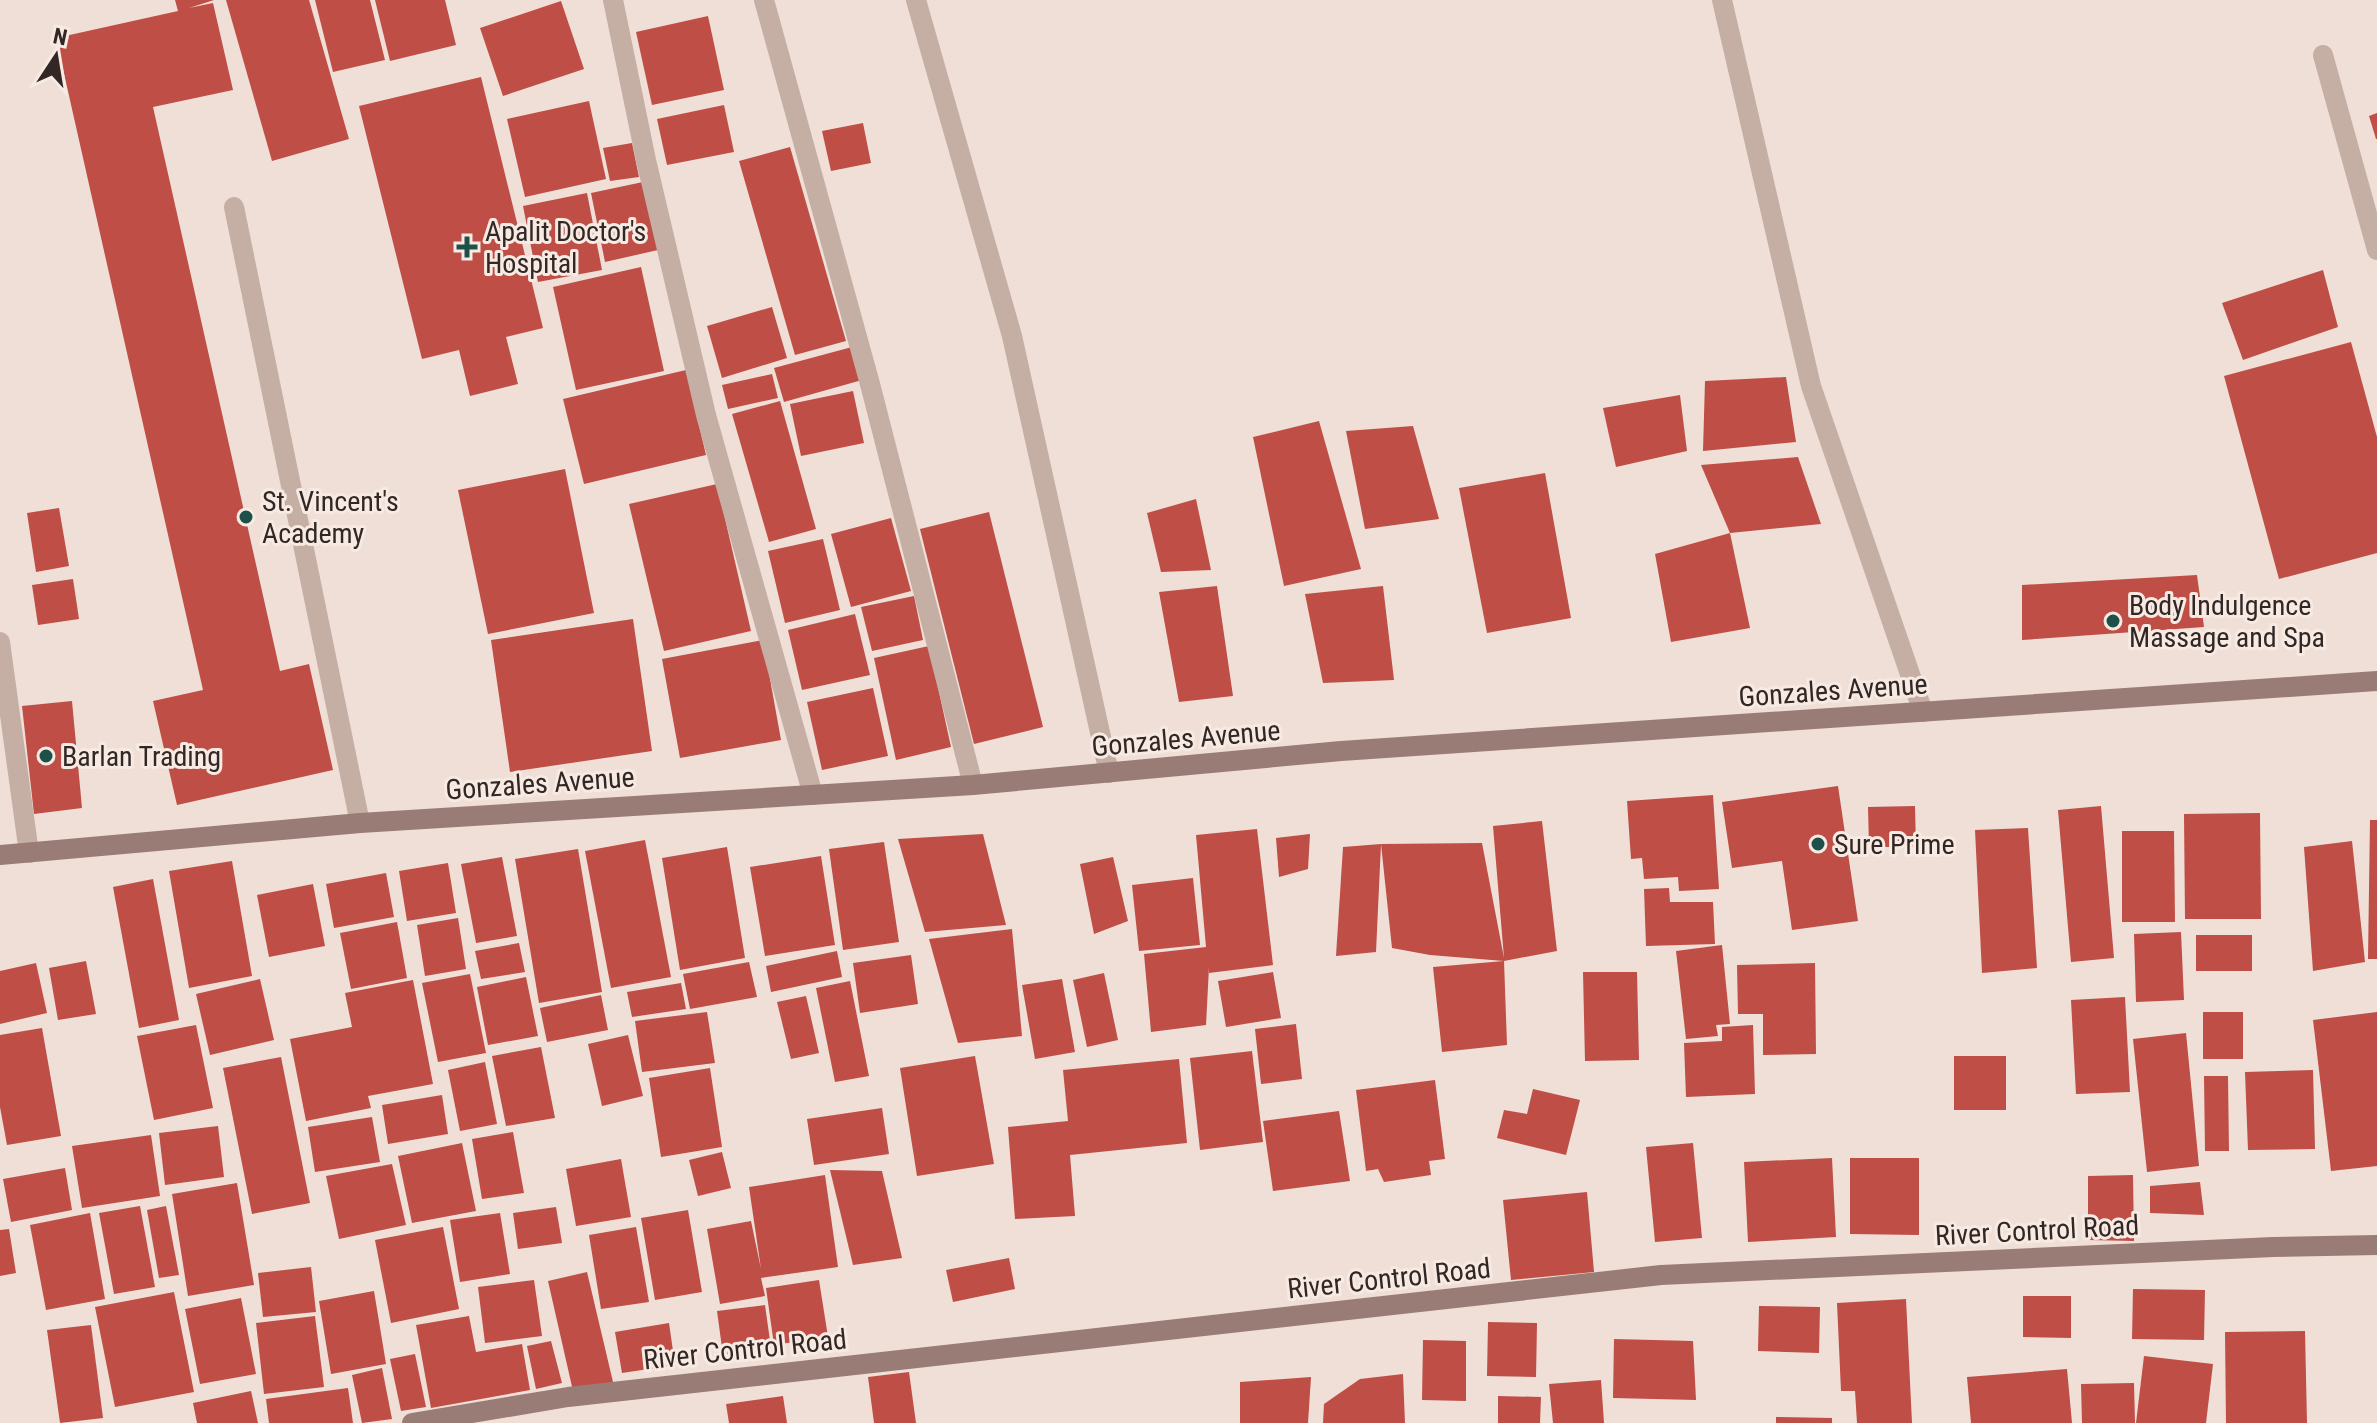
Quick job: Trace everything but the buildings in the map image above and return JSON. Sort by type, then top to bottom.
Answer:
[{"type":"main road","name":"Gonzales Avenue","points":[[0,855],[360,823],[973,785],[1341,751],[2377,681]]},
{"type":"main road","name":"River Control Road","points":[[412,1423],[568,1397],[1661,1275],[2377,1245]]},
{"type":"street","points":[[613,0],[646,160],[706,415],[813,795]]},
{"type":"street","points":[[764,0],[870,384],[973,785]]},
{"type":"street","points":[[916,0],[1012,336],[1109,773]]},
{"type":"street","points":[[1722,0],[1811,386],[1923,712]]},
{"type":"street","points":[[2323,55],[2377,250]]},
{"type":"street","points":[[234,207],[360,823]]},
{"type":"street","points":[[0,642],[29,853]]},
{"type":"place","name":"Apalit Doctor's Hospital","points":[[467,247]]},
{"type":"place","name":"St. Vincent's Academy","points":[[246,517]]},
{"type":"place","name":"Body Indulgence Massage and Spa","points":[[2113,621]]},
{"type":"place","name":"Barlan Trading","points":[[46,756]]},
{"type":"place","name":"Sure Prime","points":[[1818,844]]}]
